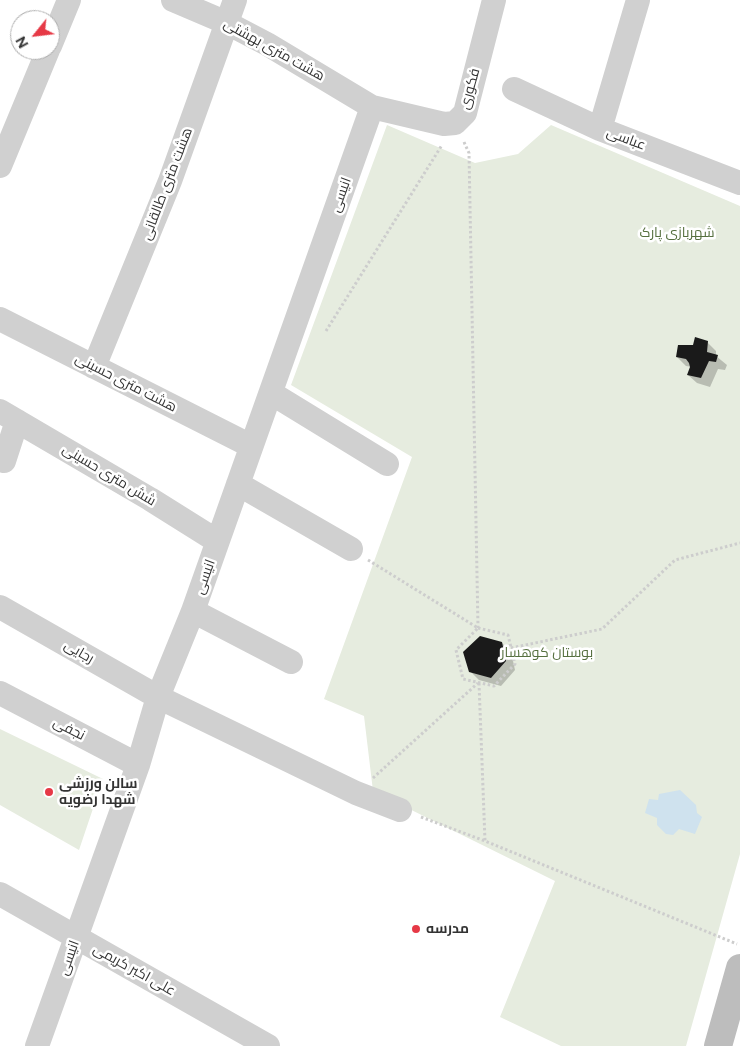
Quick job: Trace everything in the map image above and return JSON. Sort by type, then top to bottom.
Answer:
[{"type":"main road","points":[[718,1046],[740,968]]},
{"type":"street","points":[[60,22],[69,0]]},
{"type":"street","name":"هشت متری بهشتی","points":[[172,0],[226,23],[267,44],[372,107]]},
{"type":"street","name":"هشت متری طالقانی","points":[[94,367],[170,180],[235,0]]},
{"type":"street","name":"فکوری","points":[[372,107],[444,124],[455,123],[465,113],[494,0]]},
{"type":"street","points":[[600,130],[638,0]]},
{"type":"street","points":[[0,166],[44,60]]},
{"type":"street","name":"عباسی","points":[[514,89],[600,130],[740,183]]},
{"type":"street","name":"انیسی","points":[[37,1046],[138,765],[158,697],[193,611],[372,107]]},
{"type":"street","name":"هشت متری حسینی","points":[[0,319],[251,446]]},
{"type":"street","points":[[271,392],[387,464]]},
{"type":"street","points":[[4,461],[9,416]]},
{"type":"street","name":"شش متری حسینی","points":[[9,416],[150,499],[217,542]]},
{"type":"street","points":[[238,484],[351,550]]},
{"type":"street","name":"رجایی","points":[[0,607],[158,697],[356,793],[400,810]]},
{"type":"street","points":[[193,611],[290,662]]},
{"type":"street","name":"نجفی","points":[[0,693],[138,765]]},
{"type":"street","name":"علی اکبر کریمی","points":[[0,894],[268,1046]]},
{"type":"path","points":[[326,331],[455,123]]},
{"type":"path","points":[[351,550],[478,628],[508,635],[514,664],[494,686],[479,683],[463,679],[456,650],[478,628],[469,153],[455,123]]},
{"type":"path","points":[[511,648],[602,628],[675,560],[740,543]]},
{"type":"path","points":[[356,793],[479,683]]},
{"type":"path","points":[[479,683],[485,841]]},
{"type":"path","points":[[400,810],[485,841],[740,946]]},
{"type":"green space","name":"بوستان کوهسار","points":[[387,125],[475,163],[518,154],[551,125],[740,206],[740,854],[686,1046],[561,1046],[500,1017],[555,881],[373,791],[364,716],[324,699],[412,457],[291,385]]},
{"type":"green space","name":"سالن ورزشی شهدا رضویه","points":[[0,729],[103,779],[79,850],[0,805]]},
{"type":"water","points":[[680,790],[696,805],[697,813],[702,817],[695,834],[679,829],[673,835],[666,834],[657,825],[657,818],[645,813],[649,799],[658,800],[659,794]]},
{"type":"building","points":[[695,337],[708,341],[707,352],[718,355],[716,362],[709,361],[701,378],[687,375],[690,367],[689,363],[686,359],[676,357],[678,345],[693,345]]},
{"type":"building","points":[[480,636],[502,642],[506,661],[491,678],[469,672],[463,652]]},
{"type":"place","name":"سالن ورزشی شهدا رضویه","points":[[49,792]]},
{"type":"place","name":"مدرسه","points":[[416,929]]},
{"type":"park label","name":"شهربازی پارک","points":[[677,233]]}]
